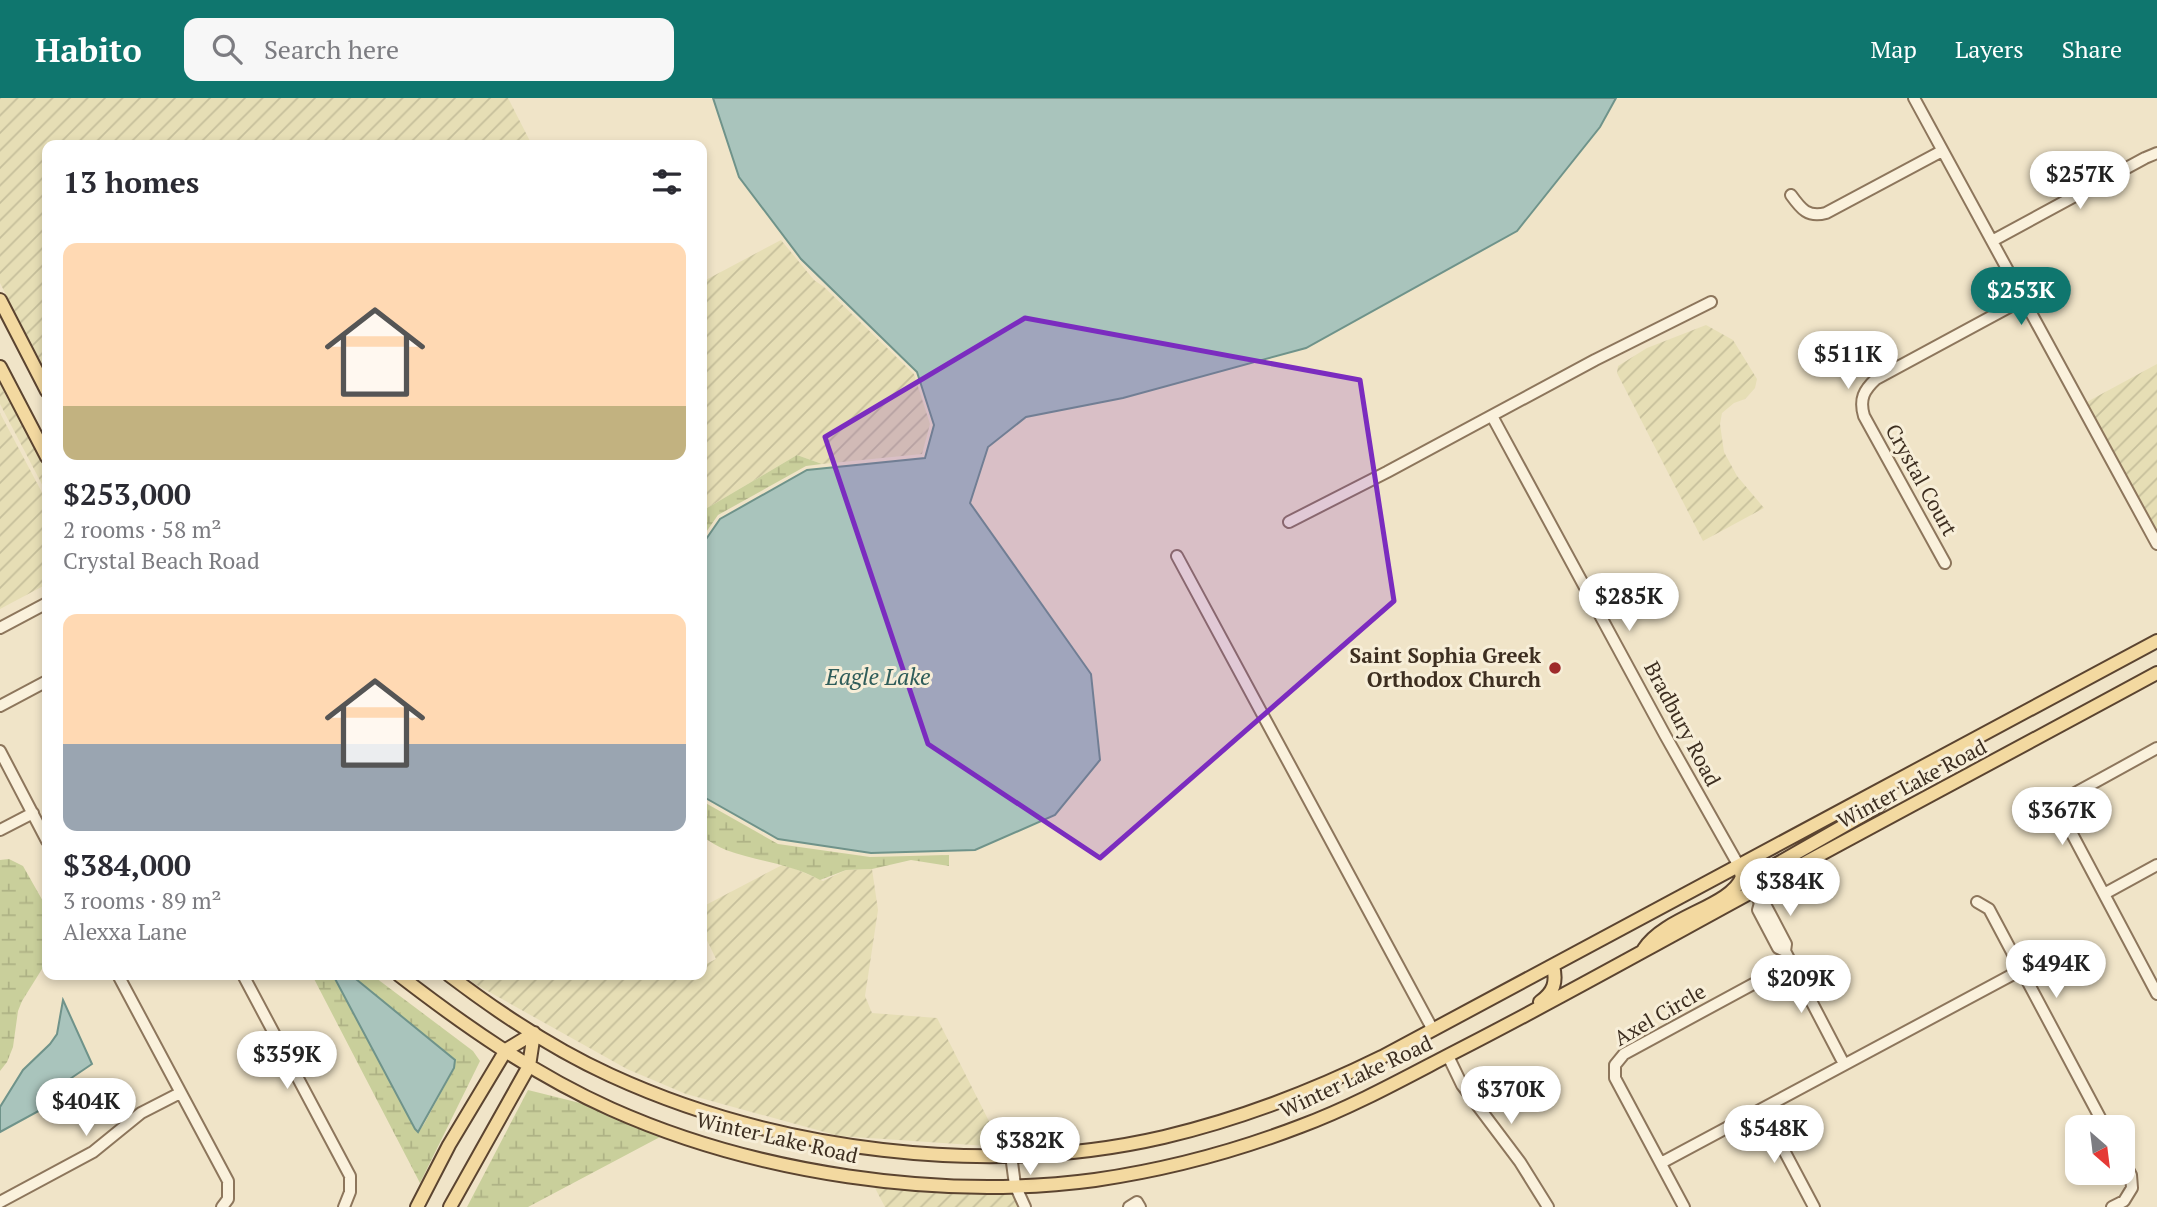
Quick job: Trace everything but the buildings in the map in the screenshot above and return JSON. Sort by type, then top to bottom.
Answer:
[{"type":"main road","points":[[0,300],[42,380]]},
{"type":"main road","points":[[0,367],[42,447]]},
{"type":"main road","name":"Winter Lake Road","points":[[456,980],[534,1033],[583,1061],[635,1086],[744,1123],[857,1146],[941,1154],[1011,1155],[1067,1152],[1136,1142],[1243,1115],[1324,1086],[1553,967],[2157,641]]},
{"type":"main road","name":"Winter Lake Road","points":[[405,980],[458,1021],[529,1066],[608,1108],[690,1139],[758,1158],[825,1172],[900,1182],[1015,1185],[1096,1180],[1163,1167],[1302,1126],[1385,1088],[1642,952],[1757,897],[2157,673]]},
{"type":"main road","points":[[1757,897],[1751,885],[1756,876],[1875,808],[1882,803],[1885,788]]},
{"type":"main road","points":[[1642,952],[1651,938],[1659,932],[1732,891],[1742,877],[1739,866]]},
{"type":"main road","points":[[1481,1039],[1550,995],[1556,979],[1553,967]]},
{"type":"main road","points":[[417,1207],[449,1145],[506,1050],[534,1033]]},
{"type":"main road","points":[[450,1207],[529,1066],[534,1033]]},
{"type":"street","points":[[1914,98],[2157,544]]},
{"type":"street","points":[[1791,195],[1803,211],[1814,215],[1826,213],[1942,151]]},
{"type":"street","points":[[1992,241],[2157,153]]},
{"type":"street","name":"Crystal Court","points":[[1945,563],[1864,416],[1863,396],[1866,388],[1876,379],[2024,299]]},
{"type":"street","points":[[1289,522],[1584,365],[1712,302]]},
{"type":"street","name":"Bradbury Road","points":[[1492,416],[1665,736],[1739,866]]},
{"type":"street","points":[[1177,556],[1433,1030]]},
{"type":"street","points":[[0,628],[42,606]]},
{"type":"street","points":[[0,706],[42,684]]},
{"type":"street","points":[[2155,987],[2062,815],[2062,806],[2068,797],[2157,748]]},
{"type":"street","points":[[0,751],[42,831]]},
{"type":"street","points":[[0,831],[33,813]]},
{"type":"street","points":[[2104,894],[2157,865]]},
{"type":"street","points":[[1757,897],[1758,910],[1778,948],[1785,951],[1844,1064]]},
{"type":"street","points":[[1977,902],[1989,909],[2099,1115]]},
{"type":"street","name":"Axel Circle","points":[[1685,1207],[1615,1078],[1615,1065],[1624,1054],[1791,963]]},
{"type":"street","points":[[1661,1163],[2021,970]]},
{"type":"street","points":[[121,980],[228,1181],[228,1199],[222,1207]]},
{"type":"street","points":[[246,980],[350,1176],[351,1192],[344,1207]]},
{"type":"street","points":[[1448,1056],[1467,1093],[1520,1162],[1548,1207]]},
{"type":"street","points":[[0,1202],[93,1152],[141,1113],[180,1093]]},
{"type":"street","points":[[1762,1109],[1814,1207]]},
{"type":"street","points":[[1011,1155],[1015,1185],[1025,1207]]},
{"type":"street","points":[[2112,1207],[2124,1200],[2132,1185]]},
{"type":"highlighted area","points":[[1025,318],[1360,380],[1394,601],[1100,858],[928,744],[825,437]]},
{"type":"shaded area","points":[[0,98],[508,98],[529,140],[42,140],[42,364],[0,283]]},
{"type":"shaded area","points":[[781,240],[814,280],[914,374],[930,424],[922,454],[822,464],[797,455],[707,508],[707,279]]},
{"type":"shaded area","points":[[1706,325],[1733,340],[1757,379],[1755,388],[1745,399],[1734,403],[1722,413],[1720,424],[1724,452],[1737,476],[1764,508],[1703,541],[1617,373],[1618,366],[1647,348]]},
{"type":"shaded area","points":[[2157,364],[2157,534],[2085,403]]},
{"type":"shaded area","points":[[0,385],[42,462],[42,484],[0,404]]},
{"type":"shaded area","points":[[0,413],[42,493],[42,587],[0,609]]},
{"type":"shaded area","points":[[784,864],[823,881],[846,870],[872,869],[878,910],[865,996],[872,1013],[937,1018],[1002,1147],[839,1136],[686,1094],[627,1069],[470,980],[707,980],[707,964],[716,959],[707,940],[707,904]]},
{"type":"shaded area","points":[[875,1188],[1015,1195],[1020,1207],[885,1207]]},
{"type":"green space","points":[[797,455],[822,464],[806,466],[718,515],[707,531],[707,508]]},
{"type":"green space","points":[[707,804],[778,844],[870,857],[949,855],[949,866],[911,860],[872,869],[846,870],[820,880],[797,870],[726,850],[707,840]]},
{"type":"green space","points":[[9,859],[23,866],[42,899],[42,969],[22,1001],[13,1047],[0,1071],[0,860]]},
{"type":"green space","points":[[315,980],[336,980],[415,1129],[420,1130],[424,1124],[454,1069],[454,1060],[357,980],[379,980],[473,1051],[480,1061],[420,1183]]},
{"type":"green space","points":[[528,1090],[584,1104],[660,1137],[528,1207],[467,1207]]},
{"type":"water","name":"Eagle Lake","points":[[713,98],[1616,98],[1600,127],[1517,231],[1306,348],[1123,398],[1026,417],[988,447],[970,503],[1091,674],[1100,760],[1055,815],[975,850],[871,853],[778,839],[707,799],[707,538],[720,519],[807,470],[925,458],[934,425],[917,372],[801,259],[739,177]]},
{"type":"water","points":[[336,980],[357,980],[455,1060],[454,1068],[418,1132]]},
{"type":"water","points":[[63,1000],[92,1064],[61,1085],[68,1095],[0,1132],[0,1107],[23,1070],[57,1034]]},
{"type":"place","name":"Saint Sophia Greek Orthodox Church","points":[[1555,668]]}]
